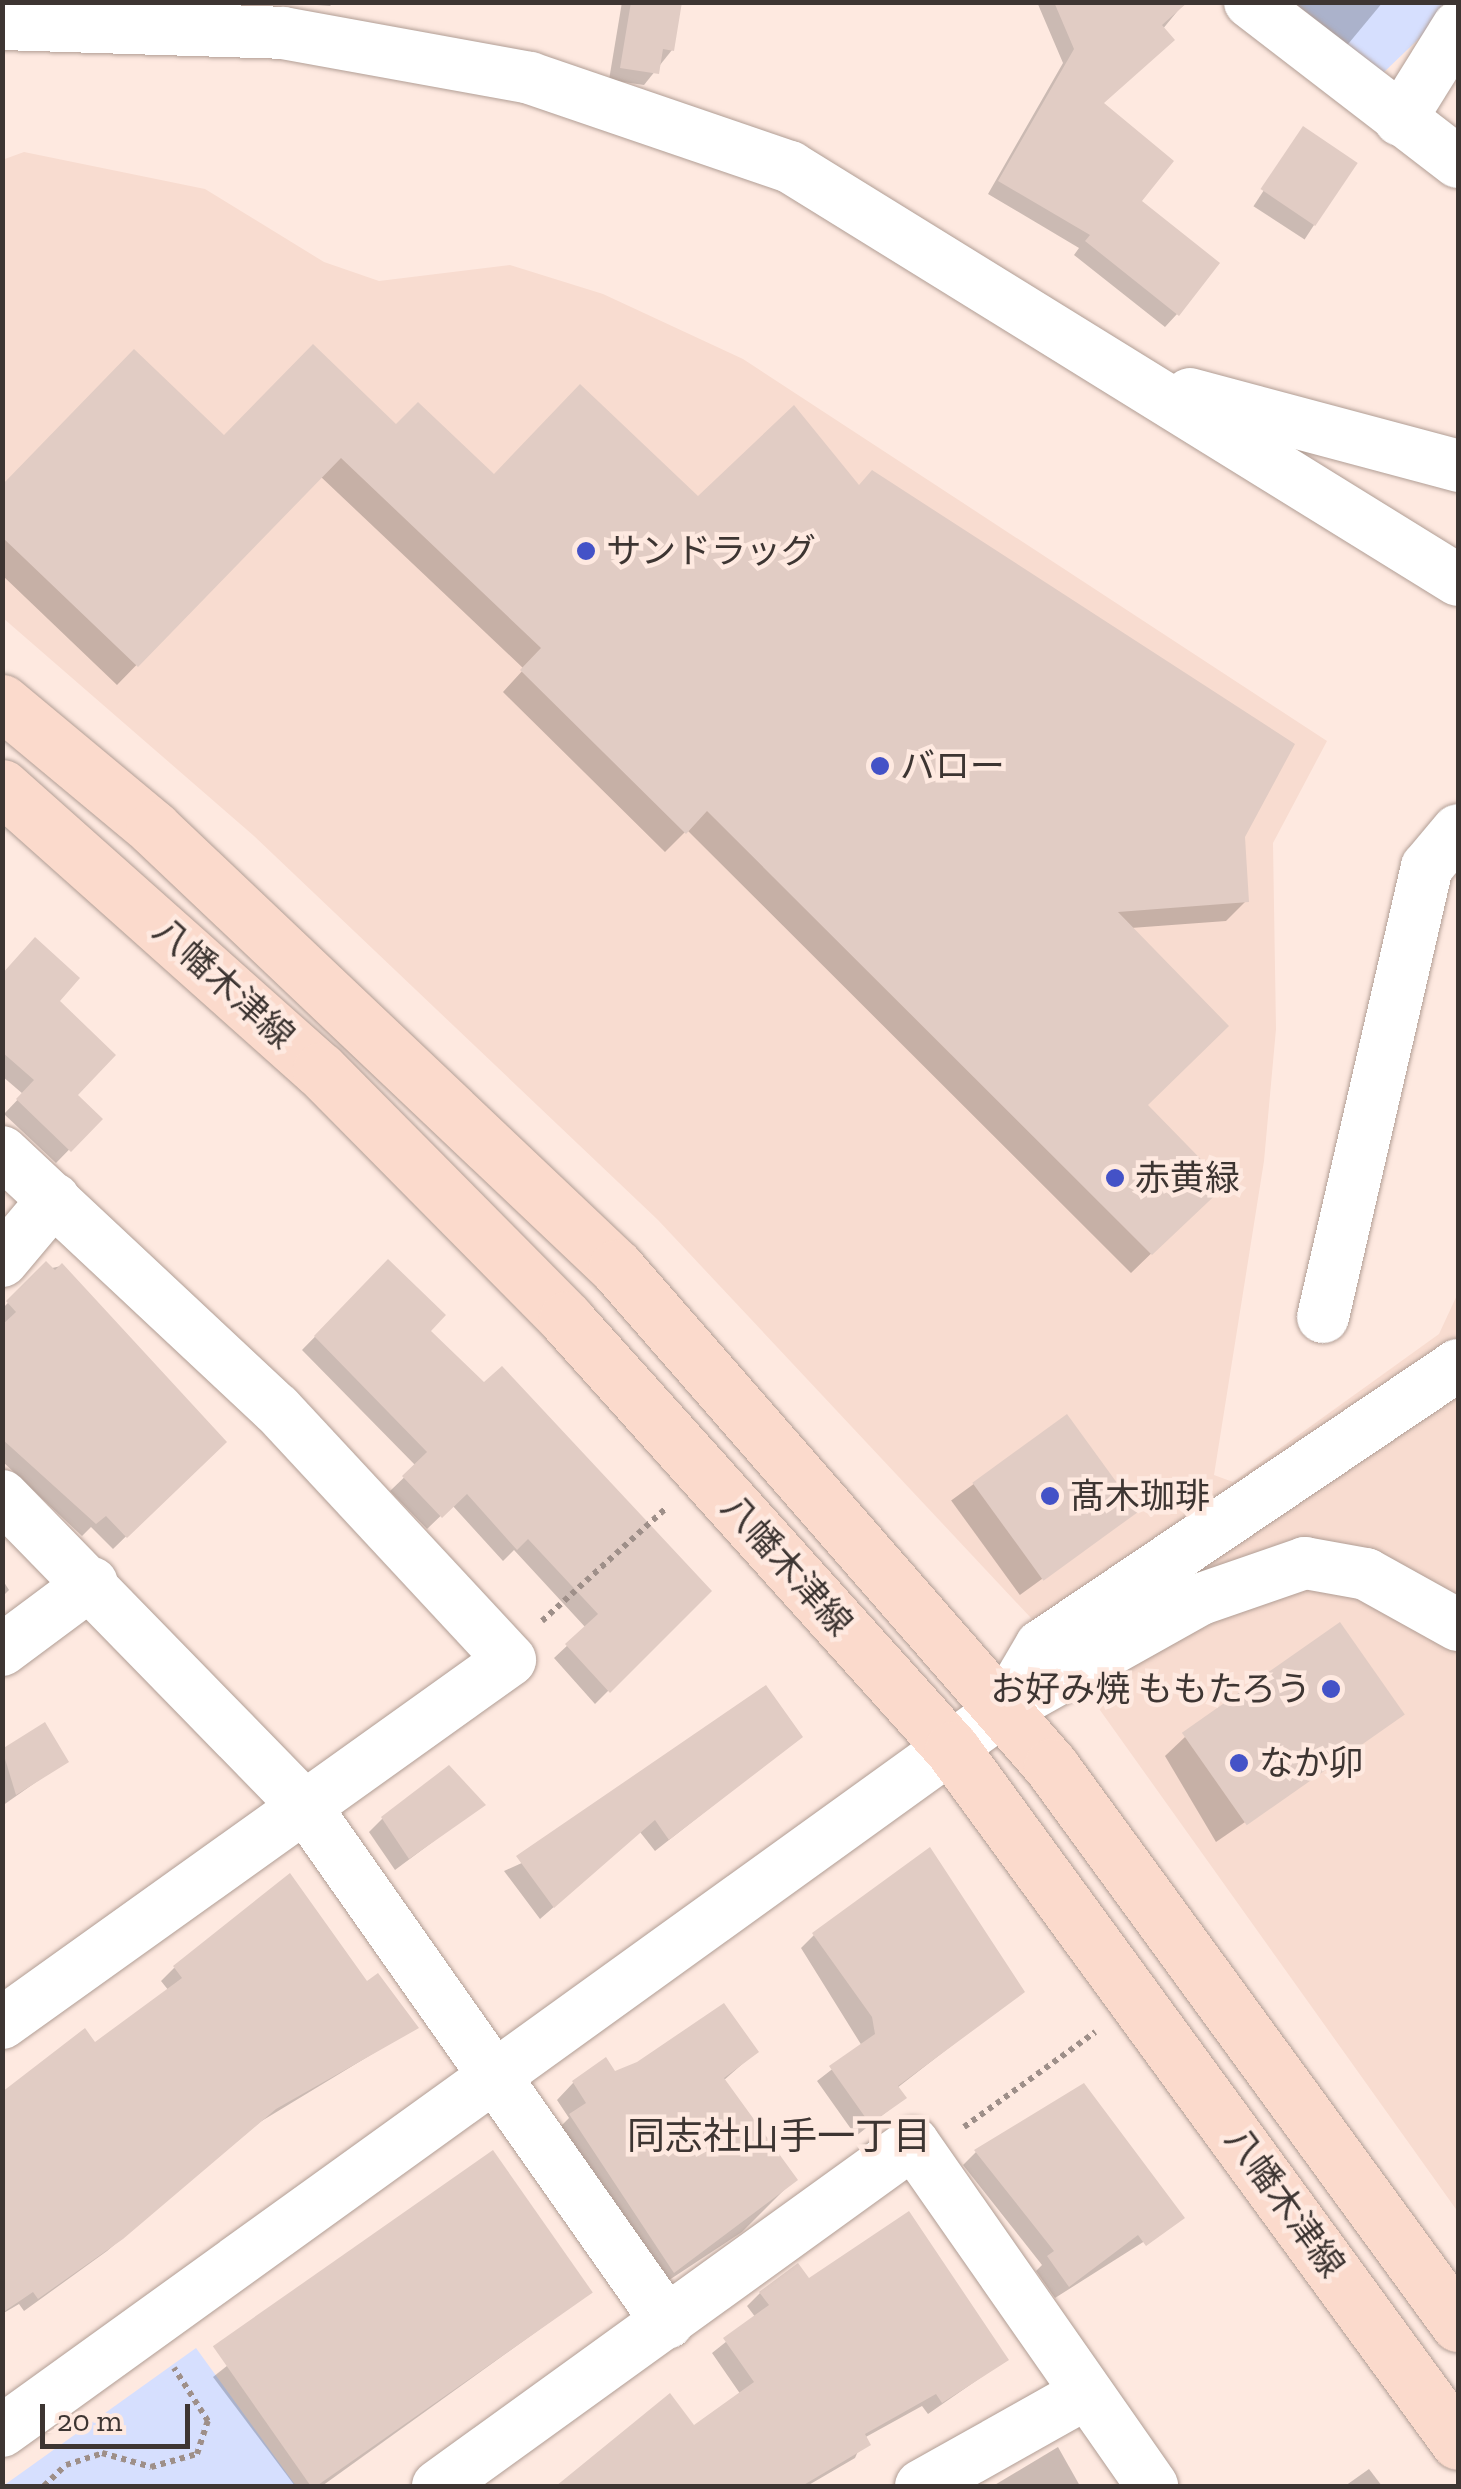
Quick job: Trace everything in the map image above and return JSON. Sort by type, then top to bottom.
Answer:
[{"type":"main road","name":"八幡木津線","points":[[2,702],[153,828],[616,1266],[1004,1709],[1458,2324]]},
{"type":"main road","name":"八幡木津線","points":[[2,787],[320,1070],[552,1305],[952,1749],[1458,2442]]},
{"type":"street","points":[[1250,2],[1458,162]]},
{"type":"street","points":[[2,24],[283,32],[530,78],[790,167],[1458,580]]},
{"type":"street","points":[[1400,120],[1458,27]]},
{"type":"street","points":[[1138,380],[1458,466]]},
{"type":"street","points":[[1323,1316],[1426,868],[1458,830]]},
{"type":"street","points":[[2,1152],[277,1409],[510,1660],[2,2022]]},
{"type":"street","points":[[2,1261],[54,1198]]},
{"type":"street","points":[[1004,1709],[1040,1646],[1458,1364]]},
{"type":"street","points":[[2,1496],[92,1584],[306,1808],[668,2323]]},
{"type":"street","points":[[2,2431],[1004,1709],[1202,1599],[1305,1563],[1366,1574],[1458,1625]]},
{"type":"street","points":[[2,1650],[92,1584]]},
{"type":"street","points":[[438,2486],[913,2143],[1152,2486]]},
{"type":"street","points":[[921,2486],[1085,2394]]},
{"type":"path","points":[[510,1660],[670,1504]]},
{"type":"path","points":[[922,2158],[1104,2026]]},
{"type":"path","points":[[44,2486],[66,2465],[102,2453],[152,2467],[197,2454],[208,2421],[164,2356]]},
{"type":"shaded area","points":[[1295,3],[1456,3],[1382,74]]},
{"type":"shaded area","points":[[24,152],[205,189],[324,262],[379,281],[510,265],[603,294],[743,359],[1327,741],[1273,843],[1276,1029],[1264,1161],[1214,1475],[1233,1482],[1439,1334],[1458,1293],[1458,2212],[1045,1633],[658,1220],[254,836],[3,618],[2,160]]},
{"type":"shaded area","points":[[196,2348],[296,2486],[3,2486]]},
{"type":"building","points":[[631,2],[682,2],[674,51],[663,49],[659,74],[620,68]]},
{"type":"building","points":[[1054,2],[1188,2],[1162,25],[1175,40],[1104,103],[1174,161],[1142,201],[1220,263],[1179,316],[1085,241],[1090,235],[998,181],[1074,49]]},
{"type":"building","points":[[1303,126],[1358,163],[1315,226],[1261,189]]},
{"type":"building","points":[[313,344],[396,424],[418,402],[494,474],[580,384],[698,496],[794,405],[859,485],[872,470],[1295,744],[1245,837],[1249,902],[1118,912],[1229,1026],[1148,1105],[1226,1185],[1152,1255],[707,811],[686,834],[520,670],[541,648],[341,458],[138,667],[2,537],[2,485],[134,349],[224,435]]},
{"type":"building","points":[[35,937],[80,978],[60,1001],[116,1055],[78,1095],[103,1119],[71,1152],[16,1099],[34,1080],[2,1052],[2,974]]},
{"type":"building","points":[[388,1259],[446,1315],[431,1331],[484,1382],[502,1366],[712,1591],[610,1693],[565,1644],[598,1614],[528,1539],[517,1550],[467,1494],[442,1518],[402,1476],[427,1452],[314,1336]]},
{"type":"building","points":[[46,1261],[55,1270],[62,1263],[227,1442],[127,1538],[106,1516],[96,1524],[2,1439],[2,1325],[16,1312],[6,1301]]},
{"type":"building","points":[[1067,1414],[1138,1512],[1043,1581],[972,1483]]},
{"type":"building","points":[[1340,1622],[1405,1715],[1247,1825],[1182,1733]]},
{"type":"building","points":[[766,1685],[803,1737],[669,1840],[655,1820],[554,1908],[516,1856]]},
{"type":"building","points":[[45,1722],[69,1762],[16,1795],[2,1749]]},
{"type":"building","points":[[449,1765],[486,1805],[409,1859],[381,1817]]},
{"type":"building","points":[[930,1847],[1025,1992],[898,2086],[907,2098],[870,2124],[829,2066],[875,2034],[872,2017],[812,1933]]},
{"type":"building","points":[[290,1873],[367,1981],[378,1973],[419,2028],[276,2109],[123,2239],[38,2299],[33,2292],[2,2313],[2,2092],[85,2028],[95,2042],[182,1978],[173,1966]]},
{"type":"building","points":[[724,2003],[759,2052],[724,2078],[798,2180],[674,2273],[569,2114],[586,2103],[572,2081],[606,2057],[615,2071],[637,2062]]},
{"type":"building","points":[[1084,2083],[1185,2218],[1146,2246],[1138,2235],[1069,2287],[1047,2256],[1054,2251],[974,2150]]},
{"type":"building","points":[[493,2150],[593,2293],[317,2486],[311,2486],[213,2346]]},
{"type":"building","points":[[909,2211],[1009,2360],[942,2403],[936,2394],[865,2434],[871,2445],[802,2486],[556,2486],[670,2393],[694,2425],[754,2382],[723,2338],[769,2305],[759,2292],[798,2263],[809,2278]]},
{"type":"place","name":"サンドラッグ","points":[[586,551]]},
{"type":"place","name":"バロー","points":[[880,766]]},
{"type":"place","name":"赤黄緑","points":[[1115,1178]]},
{"type":"place","name":"髙木珈琲","points":[[1050,1496]]},
{"type":"place","name":"お好み焼 ももたろう","points":[[1331,1689]]},
{"type":"place","name":"なか卯","points":[[1239,1763]]},
{"type":"district","name":"同志社山手一丁目","points":[[779,2137]]}]
